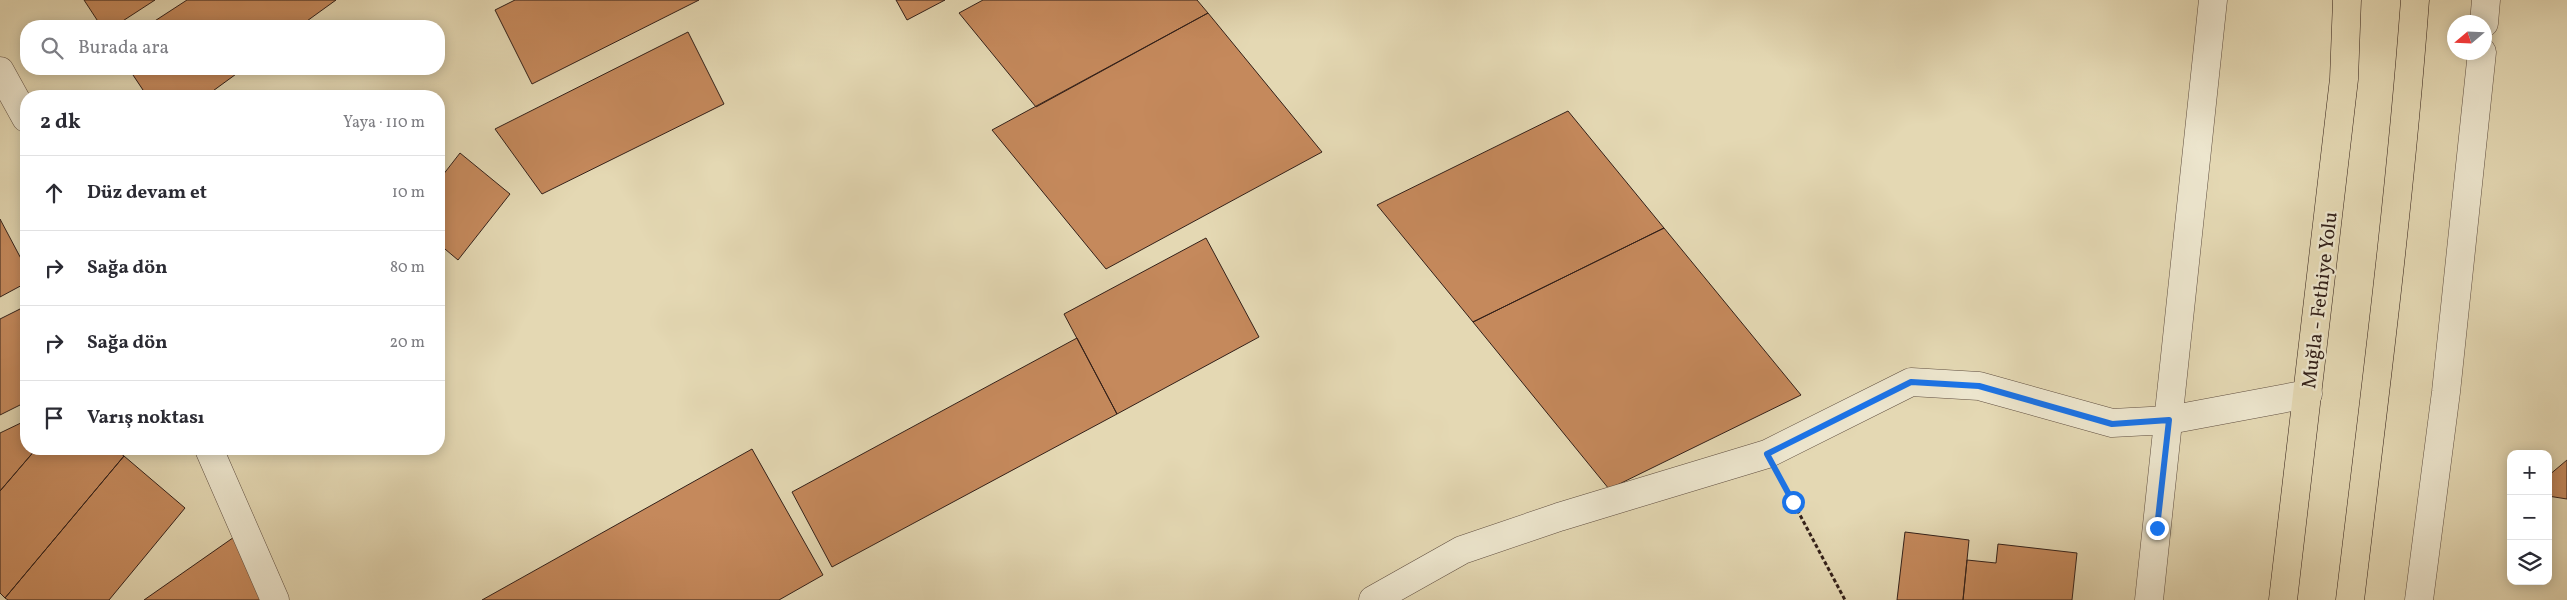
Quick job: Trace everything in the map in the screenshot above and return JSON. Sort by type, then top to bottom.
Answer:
[{"type":"highway","name":"Muğla - Fethiye Yolu","points":[[2283,600],[2344,79],[2347,0]]},
{"type":"highway","points":[[2350,600],[2376,388],[2409,82],[2415,0]]},
{"type":"street","points":[[2149,600],[2213,0]]},
{"type":"street","points":[[2485,15],[2486,0]]},
{"type":"street","points":[[2419,600],[2446,392],[2481,60]]},
{"type":"street","points":[[0,71],[20,107]]},
{"type":"street","points":[[1373,600],[1462,550],[1559,517],[1767,454],[1911,382],[1979,386],[2112,424],[2169,420],[2308,394]]},
{"type":"street","points":[[212,455],[275,600]]},
{"type":"path","points":[[1767,454],[1845,600]]},
{"type":"building","points":[[84,0],[155,0],[124,20],[97,20]]},
{"type":"building","points":[[187,0],[336,0],[308,20],[156,20]]},
{"type":"building","points":[[515,0],[699,0],[532,84],[495,10]]},
{"type":"building","points":[[896,0],[945,0],[907,20]]},
{"type":"building","points":[[983,0],[1197,0],[1208,13],[1036,107],[959,13]]},
{"type":"building","points":[[1208,13],[1322,152],[1106,269],[992,130]]},
{"type":"building","points":[[688,32],[724,104],[542,194],[495,129]]},
{"type":"building","points":[[133,75],[235,75],[214,90],[143,90]]},
{"type":"building","points":[[1568,111],[1664,228],[1473,322],[1377,205]]},
{"type":"building","points":[[460,153],[510,194],[458,260],[445,249],[445,172]]},
{"type":"building","points":[[0,219],[20,257],[20,286],[0,297]]},
{"type":"building","points":[[1664,228],[1801,395],[1609,489],[1473,322]]},
{"type":"building","points":[[1206,238],[1259,337],[1117,414],[1064,314]]},
{"type":"building","points":[[20,309],[20,405],[0,415],[0,319]]},
{"type":"building","points":[[1077,338],[1117,414],[832,567],[792,492]]},
{"type":"building","points":[[20,423],[20,455],[31,455],[0,491],[0,433]]},
{"type":"building","points":[[752,449],[823,575],[779,600],[482,600]]},
{"type":"building","points":[[31,455],[124,456],[5,598],[0,593],[0,491]]},
{"type":"building","points":[[124,456],[185,508],[109,600],[8,600],[5,598]]},
{"type":"building","points":[[2567,460],[2567,499],[2552,497],[2552,473]]},
{"type":"building","points":[[1905,532],[1969,540],[1963,600],[1897,600]]},
{"type":"building","points":[[237,535],[269,600],[144,600]]},
{"type":"building","points":[[1998,544],[2077,553],[2072,600],[1963,600],[1967,560],[1996,563]]},
{"type":"route","points":[[1793,502],[1767,454],[1911,382],[1979,386],[2112,424],[2169,420],[2157,528]]}]
